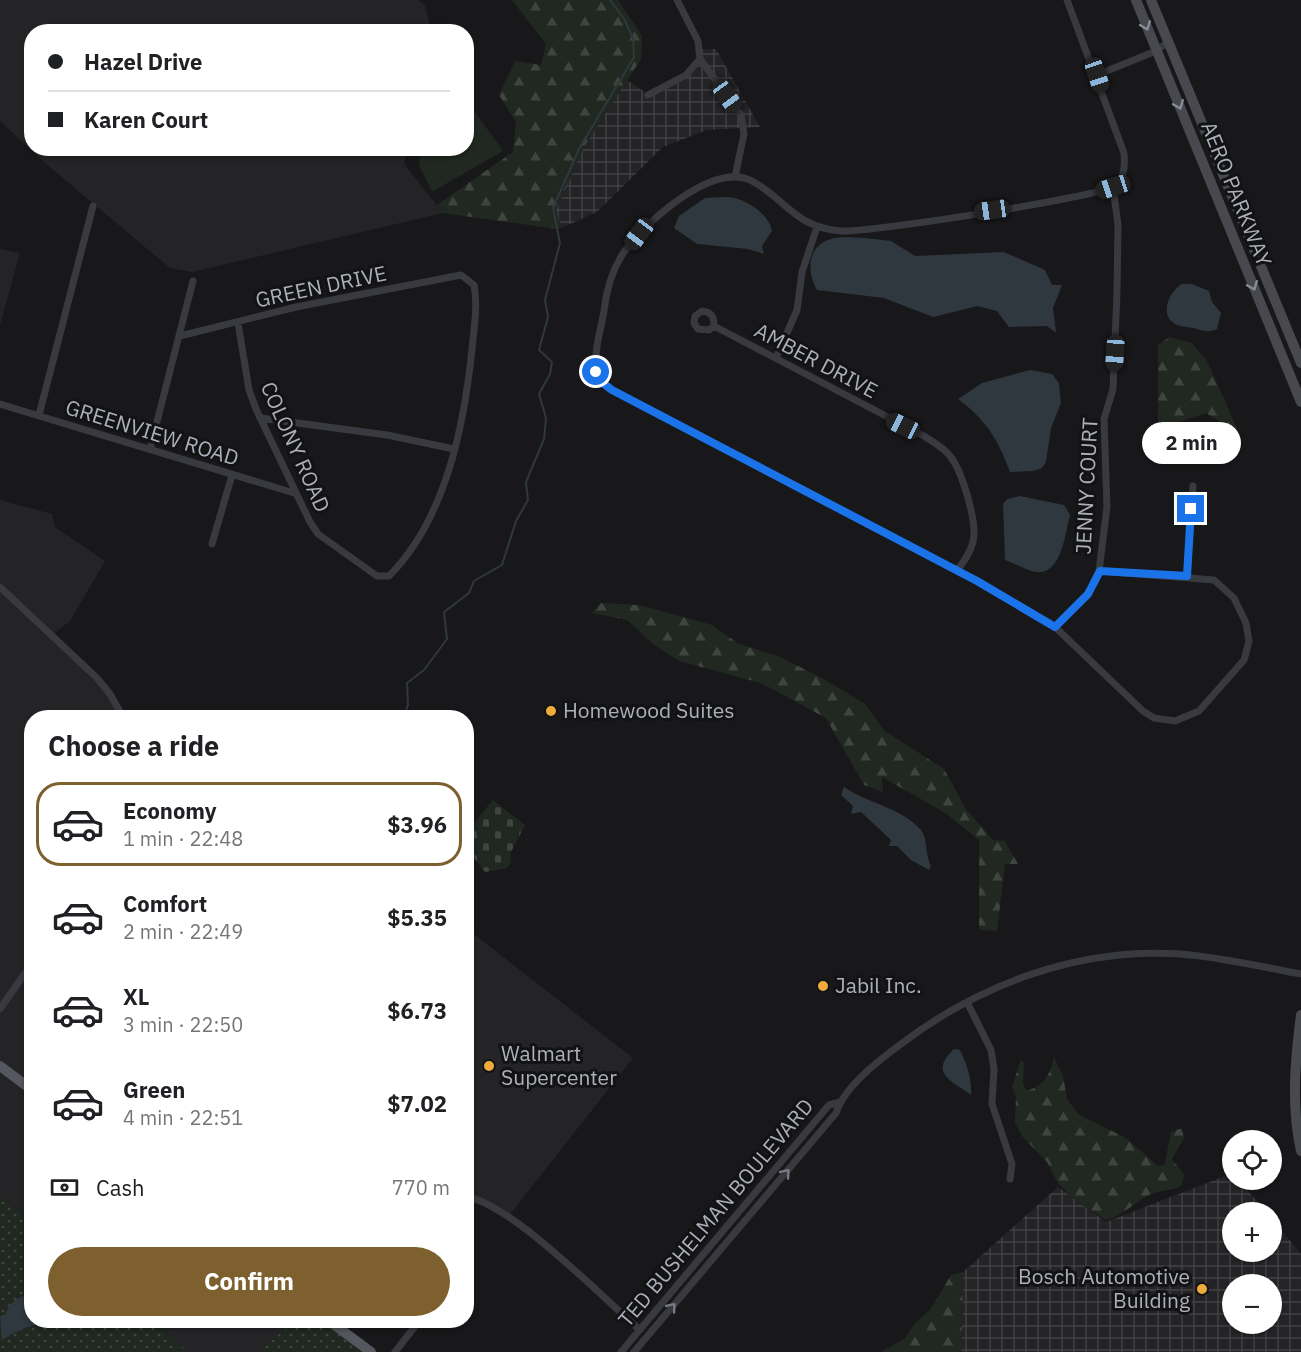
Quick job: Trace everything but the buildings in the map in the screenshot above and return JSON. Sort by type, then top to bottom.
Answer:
[{"type":"main road","name":"AERO PARKWAY","points":[[1136,0],[1301,402]]},
{"type":"main road","name":"AERO PARKWAY","points":[[1151,0],[1301,363]]},
{"type":"main road","points":[[1301,1015],[1295,1068],[1294,1105],[1301,1151]]},
{"type":"main road","points":[[0,1065],[24,1084]]},
{"type":"main road","points":[[339,1328],[371,1352]]},
{"type":"street","points":[[677,0],[698,41],[700,59],[741,115],[744,134],[735,177]]},
{"type":"street","points":[[1055,627],[1088,594],[1100,571],[1187,576],[1214,579],[1228,591],[1246,623],[1249,641],[1244,660],[1237,670],[1199,711],[1187,718],[1164,721],[1143,711],[1055,627],[957,570],[612,390],[600,381],[595,363],[605,303],[621,257],[639,234],[662,213],[710,180],[735,177],[752,181],[802,221],[842,231],[1083,195],[1113,187],[1124,172],[1124,153],[1097,75],[1067,0]]},
{"type":"street","points":[[1097,75],[1156,51],[1168,42]]},
{"type":"street","points":[[648,95],[686,75],[700,59]]},
{"type":"street","name":"JENNY COURT","points":[[1100,571],[1107,507],[1104,419],[1113,389],[1117,292],[1118,225],[1113,187]]},
{"type":"street","points":[[39,415],[93,206]]},
{"type":"street","points":[[776,358],[797,310],[802,272],[817,226]]},
{"type":"street","name":"GREEN DRIVE","points":[[180,336],[296,307],[461,275],[470,281],[475,292],[475,323],[468,391],[454,449]]},
{"type":"street","points":[[150,449],[193,281]]},
{"type":"street","name":"COLONY ROAD","points":[[237,323],[249,390],[294,493],[318,534],[377,576],[389,576],[404,562],[430,517],[454,449]]},
{"type":"street","name":"AMBER DRIVE","points":[[714,326],[924,436],[950,455],[962,478],[974,529],[968,555],[957,570]]},
{"type":"street","name":"GREENVIEW ROAD","points":[[0,404],[294,493]]},
{"type":"street","points":[[260,418],[387,435],[454,449]]},
{"type":"street","points":[[212,544],[232,475]]},
{"type":"street","points":[[1187,576],[1192,486]]},
{"type":"street","points":[[0,587],[97,678],[119,710]]},
{"type":"street","name":"TED BUSHELMAN BOULEVARD","points":[[634,1352],[836,1113],[840,1102],[895,1049],[930,1023],[967,1002],[1009,981],[1049,969],[1123,956],[1180,954],[1301,974]]},
{"type":"street","points":[[0,1009],[24,974]]},
{"type":"street","points":[[967,1002],[991,1050],[994,1069],[992,1104],[1012,1164],[1010,1179]]},
{"type":"street","name":"TED BUSHELMAN BOULEVARD","points":[[621,1352],[829,1105],[840,1102]]},
{"type":"street","points":[[474,1198],[508,1217],[593,1286],[640,1330]]},
{"type":"street","points":[[395,1352],[414,1328]]},
{"type":"shaded area","points":[[0,0],[418,0],[425,5],[429,24],[24,24],[24,143],[0,121]]},
{"type":"shaded area","points":[[700,49],[716,49],[760,127],[707,130],[663,147],[597,212],[561,228],[556,210],[584,147],[627,80],[649,95],[693,71]]},
{"type":"shaded area","points":[[38,156],[406,156],[404,164],[443,213],[192,272],[170,268]]},
{"type":"shaded area","points":[[705,198],[734,198],[752,206],[763,215],[772,231],[762,246],[764,254],[748,249],[697,244],[674,228],[679,216]]},
{"type":"shaded area","points":[[835,238],[891,241],[915,256],[1004,252],[1045,270],[1052,285],[1062,285],[1053,308],[1056,333],[1047,326],[1009,327],[997,311],[977,306],[933,317],[884,298],[817,290],[810,268],[817,248]]},
{"type":"shaded area","points":[[0,249],[20,253],[0,325]]},
{"type":"shaded area","points":[[1182,284],[1192,284],[1209,291],[1212,302],[1221,313],[1217,329],[1203,331],[1177,325],[1170,320],[1167,309],[1170,297]]},
{"type":"shaded area","points":[[1030,370],[1052,374],[1059,383],[1061,403],[1051,428],[1046,462],[1042,468],[1033,471],[1010,472],[990,431],[958,399],[982,383]]},
{"type":"shaded area","points":[[1020,496],[1064,505],[1070,515],[1057,560],[1045,571],[1032,571],[1005,560],[1003,504],[1007,499]]},
{"type":"shaded area","points":[[0,500],[52,514],[55,527],[105,561],[70,621],[52,635],[97,678],[118,710],[24,710],[24,1215],[0,1195]]},
{"type":"shaded area","points":[[844,787],[913,822],[925,838],[931,866],[929,870],[911,860],[897,846],[889,846],[891,840],[861,812],[851,814],[853,806],[841,795]]},
{"type":"shaded area","points":[[474,934],[633,1058],[508,1217],[474,1200]]},
{"type":"shaded area","points":[[954,1049],[960,1050],[967,1066],[971,1095],[950,1080],[943,1070],[943,1064]]},
{"type":"shaded area","points":[[1222,1177],[1222,1190],[1247,1190],[1258,1202],[1222,1202],[1222,1262],[1282,1262],[1282,1231],[1301,1254],[1301,1352],[962,1352],[963,1272],[1058,1187],[1106,1222]]},
{"type":"shaded area","points":[[24,1297],[25,1328],[2,1340],[0,1316],[6,1314],[9,1305]]},
{"type":"shaded area","points":[[160,1328],[287,1328],[257,1352],[189,1352]]},
{"type":"green space","points":[[512,0],[618,0],[642,36],[641,59],[584,147],[556,210],[561,228],[557,229],[443,213],[437,205],[513,152],[516,122],[499,95],[515,61],[541,65],[546,44]]},
{"type":"green space","points":[[474,111],[503,151],[432,192],[419,165],[420,156],[474,156]]},
{"type":"green space","points":[[1169,337],[1192,343],[1207,361],[1239,433],[1206,413],[1158,429],[1158,345]]},
{"type":"green space","points":[[601,603],[639,605],[712,625],[739,644],[778,656],[864,703],[885,731],[944,769],[966,809],[993,840],[1005,841],[1018,864],[1005,864],[997,931],[979,930],[979,840],[947,814],[882,777],[883,792],[864,785],[826,718],[761,683],[679,661],[652,643],[627,620],[592,613]]},
{"type":"green space","points":[[493,800],[525,825],[510,854],[511,863],[507,868],[485,872],[474,858],[474,823]]},
{"type":"green space","points":[[1054,1057],[1063,1076],[1067,1099],[1078,1114],[1126,1138],[1158,1166],[1165,1164],[1171,1132],[1182,1128],[1184,1138],[1172,1159],[1184,1175],[1182,1185],[1151,1194],[1106,1220],[1070,1196],[1058,1183],[1047,1162],[1022,1136],[1015,1123],[1016,1096],[1012,1087],[1021,1059],[1024,1063],[1023,1082],[1026,1091],[1042,1083]]},
{"type":"green space","points":[[0,1195],[24,1215],[24,1328],[160,1328],[189,1352],[0,1352]]},
{"type":"green space","points":[[963,1272],[962,1352],[881,1352],[904,1339],[916,1322],[930,1310],[951,1275]]},
{"type":"green space","points":[[287,1328],[339,1328],[371,1352],[257,1352]]},
{"type":"waterway","points":[[406,710],[408,705],[407,683],[424,670],[447,639],[444,612],[469,593],[474,581],[502,565],[516,521],[528,500],[526,482],[544,439],[546,418],[539,394],[550,374],[552,362],[539,350],[548,317],[545,300],[560,243],[553,208],[579,149],[634,57],[633,38],[624,19],[610,0]]},
{"type":"place","name":"Homewood Suites","points":[[551,711]]},
{"type":"place","name":"Jabil Inc.","points":[[823,986]]},
{"type":"place","name":"Walmart Supercenter","points":[[489,1066]]},
{"type":"place","name":"Bosch Automotive Building","points":[[1202,1289]]},
{"type":"route","points":[[596,372],[600,381],[612,390],[977,581],[1055,627],[1088,594],[1100,571],[1187,576],[1191,509]]}]
